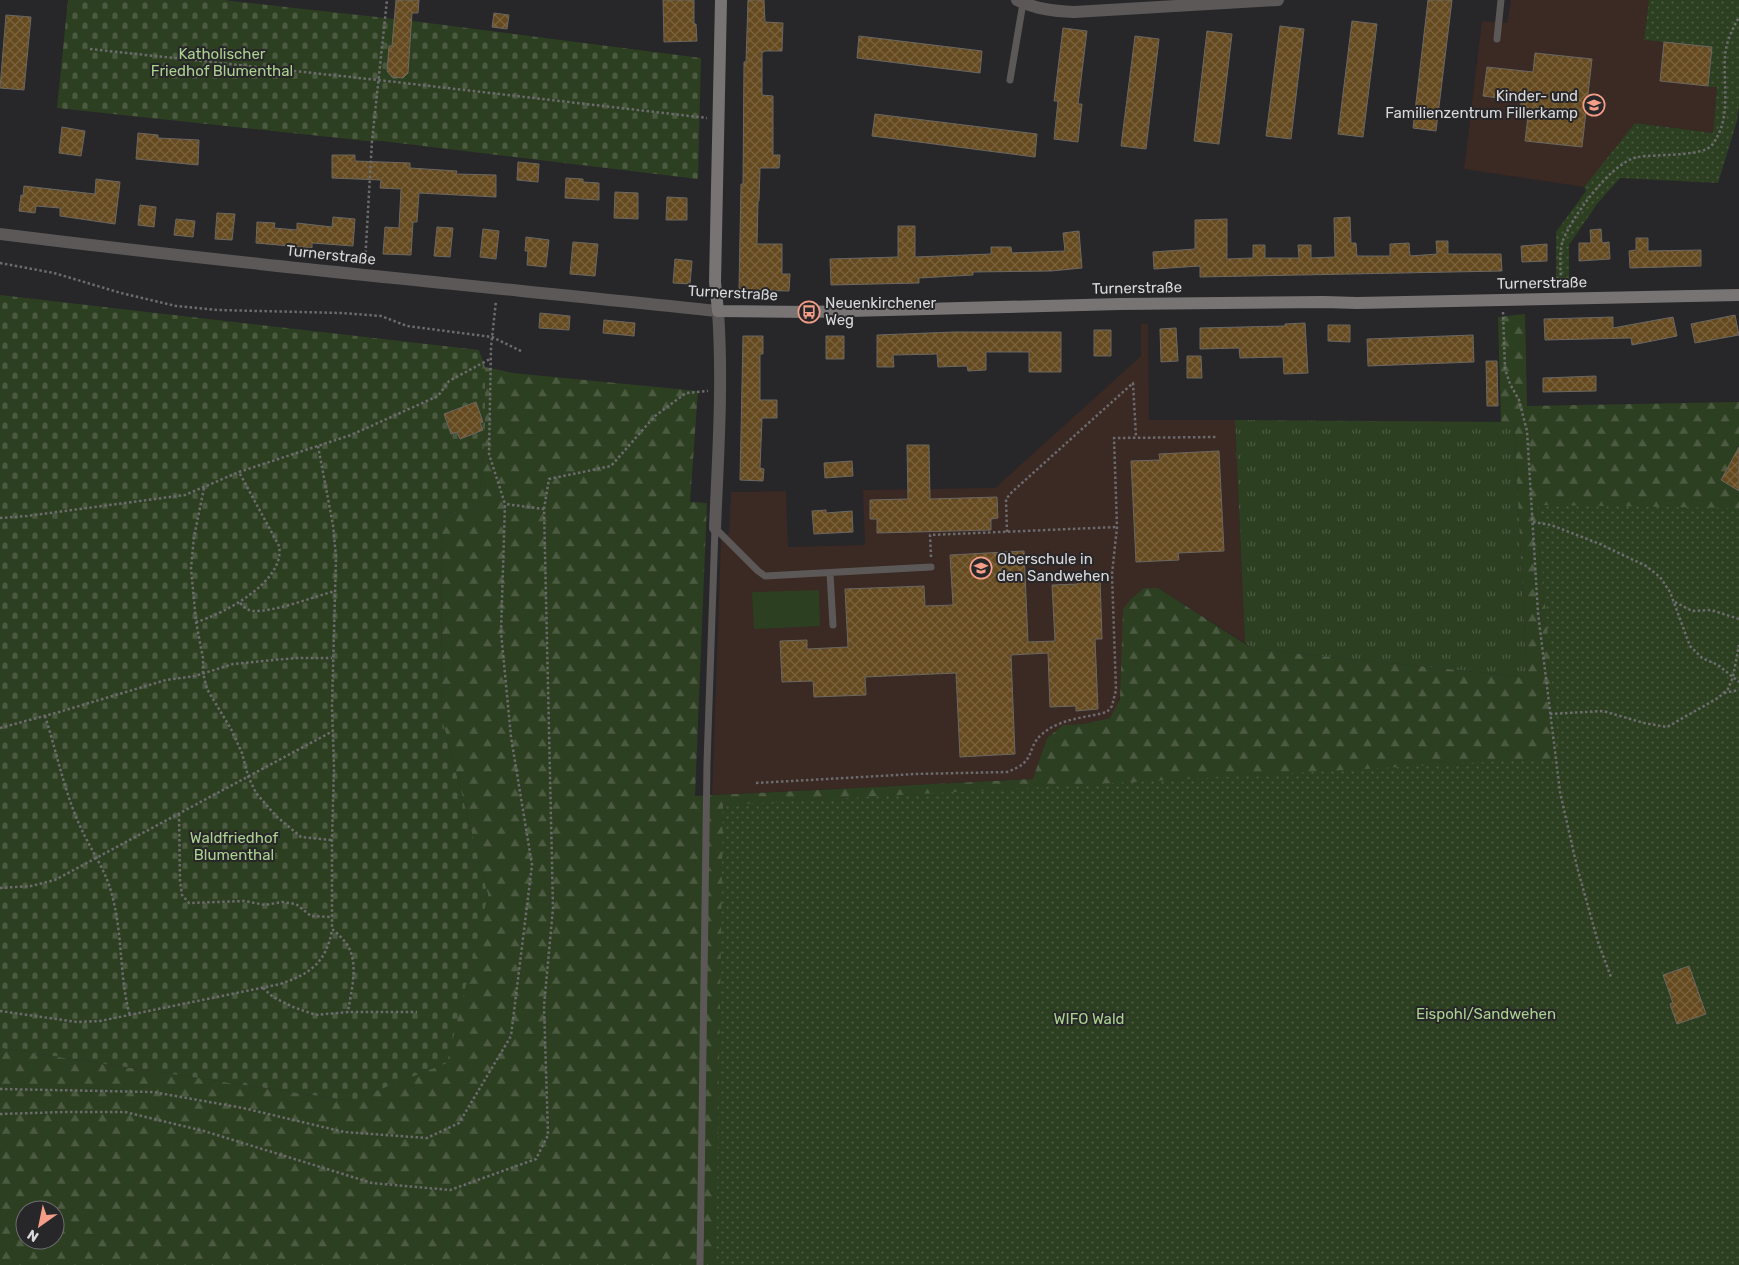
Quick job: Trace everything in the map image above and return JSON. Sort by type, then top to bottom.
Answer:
[{"type":"street","points":[[714,528],[718,464],[720,334],[715,282],[721,0]]},
{"type":"street","points":[[1020,1],[1032,7],[1052,11],[1074,12],[1278,0]]},
{"type":"street","name":"Turnerstraße","points":[[0,234],[364,275],[718,311],[809,312],[1120,304],[1356,303],[1739,295]]},
{"type":"lane","points":[[1497,39],[1502,0]]},
{"type":"lane","points":[[1010,80],[1020,1]]},
{"type":"lane","points":[[714,528],[765,576],[931,567]]},
{"type":"lane","points":[[700,1265],[707,763],[714,528]]},
{"type":"lane","points":[[830,573],[833,625]]},
{"type":"path","points":[[364,275],[372,141],[387,0]]},
{"type":"path","points":[[1561,299],[1562,245],[1567,232],[1570,225],[1610,173],[1622,163],[1636,157],[1700,152],[1711,147],[1721,130],[1726,110],[1725,55],[1730,34],[1739,17]]},
{"type":"path","points":[[90,49],[718,119]]},
{"type":"path","points":[[0,263],[54,273],[120,293],[176,306],[218,310],[342,313],[381,316],[407,326],[492,337],[521,351]]},
{"type":"path","points":[[0,1089],[153,1092],[243,1108],[344,1132],[427,1138],[459,1122],[511,1036],[532,866],[511,737],[502,632],[505,504],[489,454],[490,359],[498,289]]},
{"type":"path","points":[[1502,300],[1505,369],[1510,384],[1520,400],[1526,431],[1538,613],[1560,792],[1577,866],[1598,942],[1611,977]]},
{"type":"path","points":[[0,518],[186,495],[239,472],[351,436],[438,396],[448,381],[490,359]]},
{"type":"path","points":[[1007,532],[1006,499],[1133,383],[1136,438]]},
{"type":"path","points":[[0,1114],[125,1112],[204,1131],[372,1183],[450,1190],[536,1159],[548,1135],[544,1006],[554,908],[544,509],[549,479],[611,466],[655,416],[686,394],[719,390]]},
{"type":"path","points":[[756,783],[915,774],[1008,772],[1021,767],[1028,760],[1040,736],[1054,725],[1071,719],[1107,712],[1112,706],[1116,690],[1112,574],[1117,527],[1114,438],[1218,437]]},
{"type":"path","points":[[0,1011],[77,1022],[100,1021],[263,988],[301,978],[319,963],[331,938],[332,928],[334,802],[332,658],[336,557],[325,475],[318,446]]},
{"type":"path","points":[[196,622],[210,618],[240,602],[262,584],[277,565],[281,555],[279,546],[239,472]]},
{"type":"path","points":[[205,487],[194,537],[192,568],[196,622],[207,689],[232,729],[242,753],[248,776],[256,793],[271,810],[300,836],[332,840]]},
{"type":"path","points":[[505,504],[544,509]]},
{"type":"path","points":[[1533,522],[1551,525],[1600,544],[1646,566],[1660,577],[1670,592],[1690,646],[1702,658],[1718,665],[1739,682]]},
{"type":"path","points":[[931,567],[930,535],[1117,527]]},
{"type":"path","points":[[240,602],[245,608],[253,611],[271,609],[335,591]]},
{"type":"path","points":[[1673,601],[1692,611],[1711,610],[1739,619]]},
{"type":"path","points":[[1550,714],[1603,712],[1667,728],[1718,698],[1728,689],[1734,678],[1739,645]]},
{"type":"path","points":[[0,728],[166,680],[203,673],[233,664],[295,658],[332,658]]},
{"type":"path","points":[[1723,694],[1739,690]]},
{"type":"path","points":[[45,716],[66,789],[80,826],[97,858],[112,894],[119,930],[126,1000],[130,1016]]},
{"type":"path","points":[[0,888],[31,886],[55,880],[333,731]]},
{"type":"path","points":[[178,814],[180,882],[182,895],[189,902],[245,901],[265,905],[282,902],[296,904],[310,916],[332,917]]},
{"type":"path","points":[[332,928],[346,944],[353,958],[348,1012]]},
{"type":"path","points":[[263,988],[273,997],[293,1007],[316,1015],[348,1012],[417,1012]]},
{"type":"shaded area","name":"Kinder- und Familienzentrum Fillerkamp","points":[[1511,0],[1649,0],[1644,40],[1712,47],[1708,86],[1717,87],[1713,133],[1635,123],[1584,187],[1464,169],[1482,21],[1507,23]]},
{"type":"shaded area","name":"Oberschule in den Sandwehen","points":[[1141,324],[1148,324],[1149,420],[1235,420],[1245,643],[1158,588],[1115,711],[1110,718],[1083,724],[1063,725],[1047,738],[1034,779],[712,795],[721,540],[729,533],[731,492],[786,491],[788,547],[865,545],[863,490],[995,488],[1141,356]]},
{"type":"green space","name":"Katholischer Friedhof Blumenthal","points":[[68,0],[223,0],[413,21],[701,58],[698,179],[382,141],[367,141],[57,108]]},
{"type":"green space","points":[[1649,0],[1739,0],[1739,106],[1737,121],[1718,183],[1620,178],[1597,204],[1569,245],[1569,282],[1556,283],[1556,232],[1586,191],[1584,187],[1635,123],[1713,133],[1717,87],[1708,87],[1712,47],[1644,40]]},
{"type":"green space","name":"Waldfriedhof Blumenthal","points":[[0,295],[479,350],[485,367],[485,433],[478,512],[441,513],[442,719],[488,895],[447,1063],[351,1101],[0,1048]]},
{"type":"green space","name":"WIFO Wald","points":[[1525,314],[1527,406],[1739,402],[1739,1265],[0,1265],[0,1048],[351,1101],[488,895],[442,719],[441,513],[478,511],[485,433],[485,367],[513,373],[698,391],[690,502],[707,503],[695,796],[1033,779],[1047,738],[1063,725],[1083,724],[1110,718],[1120,699],[1123,609],[1144,588],[1158,588],[1253,649],[1527,677],[1514,422],[1501,422],[1498,317]]},
{"type":"green space","points":[[1235,420],[1514,422],[1527,677],[1253,649],[1245,643]]},
{"type":"green space","name":"Eispohl/Sandwehen","points":[[1538,505],[1739,508],[1739,1265],[716,1265],[723,805],[1559,758]]},
{"type":"green space","points":[[819,590],[820,626],[754,629],[752,592]]},
{"type":"building","points":[[396,0],[419,0],[418,13],[412,13],[408,73],[403,78],[392,77],[387,71],[389,46],[392,46]]},
{"type":"building","points":[[663,0],[694,0],[694,24],[696,24],[697,41],[664,42]]},
{"type":"building","points":[[748,0],[764,0],[765,22],[783,23],[782,51],[762,52],[762,95],[773,96],[773,155],[780,155],[779,168],[760,168],[757,244],[782,244],[782,274],[790,274],[789,291],[739,290],[741,184],[743,184],[744,62],[746,62]]},
{"type":"building","points":[[1428,0],[1452,0],[1436,131],[1413,128]]},
{"type":"building","points":[[494,13],[509,15],[507,29],[492,27]]},
{"type":"building","points":[[6,15],[31,17],[24,90],[0,88]]},
{"type":"building","points":[[1352,21],[1377,24],[1363,137],[1338,134]]},
{"type":"building","points":[[1280,26],[1304,29],[1291,139],[1266,136]]},
{"type":"building","points":[[1063,28],[1087,31],[1078,104],[1082,104],[1078,142],[1054,139],[1058,101],[1054,101]]},
{"type":"building","points":[[1207,31],[1232,34],[1219,144],[1194,141]]},
{"type":"building","points":[[859,36],[982,51],[980,73],[857,58]]},
{"type":"building","points":[[1135,36],[1159,39],[1146,149],[1121,146]]},
{"type":"building","points":[[1664,42],[1712,47],[1708,86],[1660,81]]},
{"type":"building","points":[[1535,53],[1592,59],[1582,147],[1525,141],[1529,108],[1521,107],[1521,101],[1483,96],[1487,67],[1533,72]]},
{"type":"building","points":[[875,114],[1037,134],[1035,157],[872,136]]},
{"type":"building","points":[[62,127],[85,131],[81,156],[59,153]]},
{"type":"building","points":[[138,133],[158,135],[158,138],[199,140],[198,165],[136,159]]},
{"type":"building","points":[[332,155],[355,155],[355,161],[410,163],[410,168],[457,171],[456,174],[496,175],[496,197],[419,193],[417,222],[413,222],[411,255],[383,254],[385,227],[399,228],[401,189],[380,188],[381,180],[332,178]]},
{"type":"building","points":[[518,162],[539,164],[538,182],[517,180]]},
{"type":"building","points":[[566,178],[583,179],[583,182],[599,183],[599,200],[565,198]]},
{"type":"building","points":[[96,179],[120,182],[115,224],[60,216],[60,208],[36,206],[35,213],[19,211],[24,186],[95,194]]},
{"type":"building","points":[[615,192],[638,193],[638,219],[614,218]]},
{"type":"building","points":[[667,197],[687,198],[687,220],[666,220]]},
{"type":"building","points":[[140,205],[156,207],[154,227],[138,225]]},
{"type":"building","points":[[217,213],[235,214],[232,240],[215,239]]},
{"type":"building","points":[[333,217],[355,219],[353,246],[312,243],[312,248],[256,243],[257,222],[275,223],[274,228],[297,230],[297,223],[332,227]]},
{"type":"building","points":[[1350,217],[1351,243],[1356,243],[1357,256],[1390,256],[1390,244],[1409,243],[1410,256],[1437,254],[1436,241],[1448,241],[1448,254],[1501,254],[1502,271],[1200,277],[1200,266],[1154,269],[1153,252],[1195,249],[1195,220],[1227,219],[1227,259],[1253,258],[1253,245],[1265,245],[1265,258],[1299,258],[1298,245],[1311,245],[1311,258],[1335,257],[1334,218]]},
{"type":"building","points":[[176,219],[195,221],[193,237],[174,235]]},
{"type":"building","points":[[898,226],[915,226],[915,257],[991,254],[991,247],[1011,247],[1012,253],[1065,251],[1063,233],[1079,231],[1082,268],[1051,271],[973,272],[973,275],[919,278],[919,283],[831,285],[830,259],[898,257]]},
{"type":"building","points":[[437,227],[453,228],[450,257],[434,256]]},
{"type":"building","points":[[483,229],[499,231],[496,259],[480,257]]},
{"type":"building","points":[[1601,229],[1602,243],[1609,242],[1610,259],[1579,261],[1579,243],[1591,243],[1590,230]]},
{"type":"building","points":[[526,237],[549,240],[546,267],[527,265]]},
{"type":"building","points":[[1636,238],[1648,238],[1648,251],[1701,250],[1701,266],[1630,268],[1629,251],[1636,250]]},
{"type":"building","points":[[573,242],[598,244],[595,276],[570,274]]},
{"type":"building","points":[[1547,244],[1547,261],[1522,262],[1521,246]]},
{"type":"building","points":[[675,259],[692,261],[690,284],[673,283]]},
{"type":"building","points":[[540,313],[570,316],[569,330],[539,328]]},
{"type":"building","points":[[1735,315],[1739,335],[1695,343],[1691,324]]},
{"type":"building","points":[[1613,317],[1613,328],[1673,317],[1677,336],[1632,345],[1631,338],[1545,340],[1544,319]]},
{"type":"building","points":[[604,320],[635,323],[634,336],[603,333]]},
{"type":"building","points":[[1305,323],[1308,373],[1284,374],[1283,357],[1240,358],[1239,348],[1200,349],[1200,328],[1285,326],[1285,324]]},
{"type":"building","points":[[1328,325],[1350,325],[1350,342],[1328,341]]},
{"type":"building","points":[[1176,328],[1178,361],[1161,362],[1160,329]]},
{"type":"building","points":[[1094,330],[1111,330],[1111,356],[1094,356]]},
{"type":"building","points":[[954,332],[1061,332],[1061,372],[1029,372],[1029,352],[986,352],[986,370],[968,371],[967,366],[938,367],[937,354],[893,355],[894,367],[877,367],[877,335]]},
{"type":"building","points":[[1473,335],[1474,362],[1368,366],[1367,339]]},
{"type":"building","points":[[743,336],[763,336],[763,354],[760,354],[760,400],[777,400],[777,418],[762,418],[760,468],[764,469],[763,481],[740,480]]},
{"type":"building","points":[[826,336],[844,336],[844,359],[826,359]]},
{"type":"building","points":[[1187,356],[1201,356],[1202,378],[1187,378]]},
{"type":"building","points":[[1486,361],[1497,361],[1498,406],[1487,406]]},
{"type":"building","points":[[1596,376],[1596,391],[1543,392],[1543,378]]},
{"type":"building","points":[[476,402],[483,422],[480,423],[483,430],[460,439],[457,432],[451,434],[444,414]]},
{"type":"building","points":[[907,445],[929,445],[930,499],[997,497],[998,518],[991,519],[991,530],[877,533],[877,519],[870,519],[870,500],[908,499]]},
{"type":"building","points":[[1739,447],[1739,491],[1721,480]]},
{"type":"building","points":[[1219,451],[1224,551],[1178,553],[1179,560],[1136,562],[1131,461],[1160,460],[1159,454]]},
{"type":"building","points":[[852,461],[853,476],[825,478],[824,463]]},
{"type":"building","points":[[826,510],[826,513],[852,511],[853,532],[814,534],[812,511]]},
{"type":"building","points":[[1024,551],[1028,642],[1055,641],[1052,585],[1078,584],[1078,579],[1100,578],[1102,639],[1095,639],[1098,709],[1076,711],[1076,706],[1050,707],[1048,653],[1011,655],[1015,754],[960,757],[956,673],[865,677],[866,695],[814,697],[813,681],[782,682],[780,641],[807,640],[807,649],[848,647],[845,589],[924,586],[925,606],[953,605],[950,555]]},
{"type":"building","points":[[1689,966],[1706,1014],[1677,1024],[1670,1004],[1673,1003],[1663,975]]},
{"type":"place","name":"Kinder- und Familienzentrum Fillerkamp","points":[[1594,105]]},
{"type":"place","name":"Neuenkirchener Weg","points":[[809,312]]},
{"type":"place","name":"Oberschule in den Sandwehen","points":[[981,568]]}]
